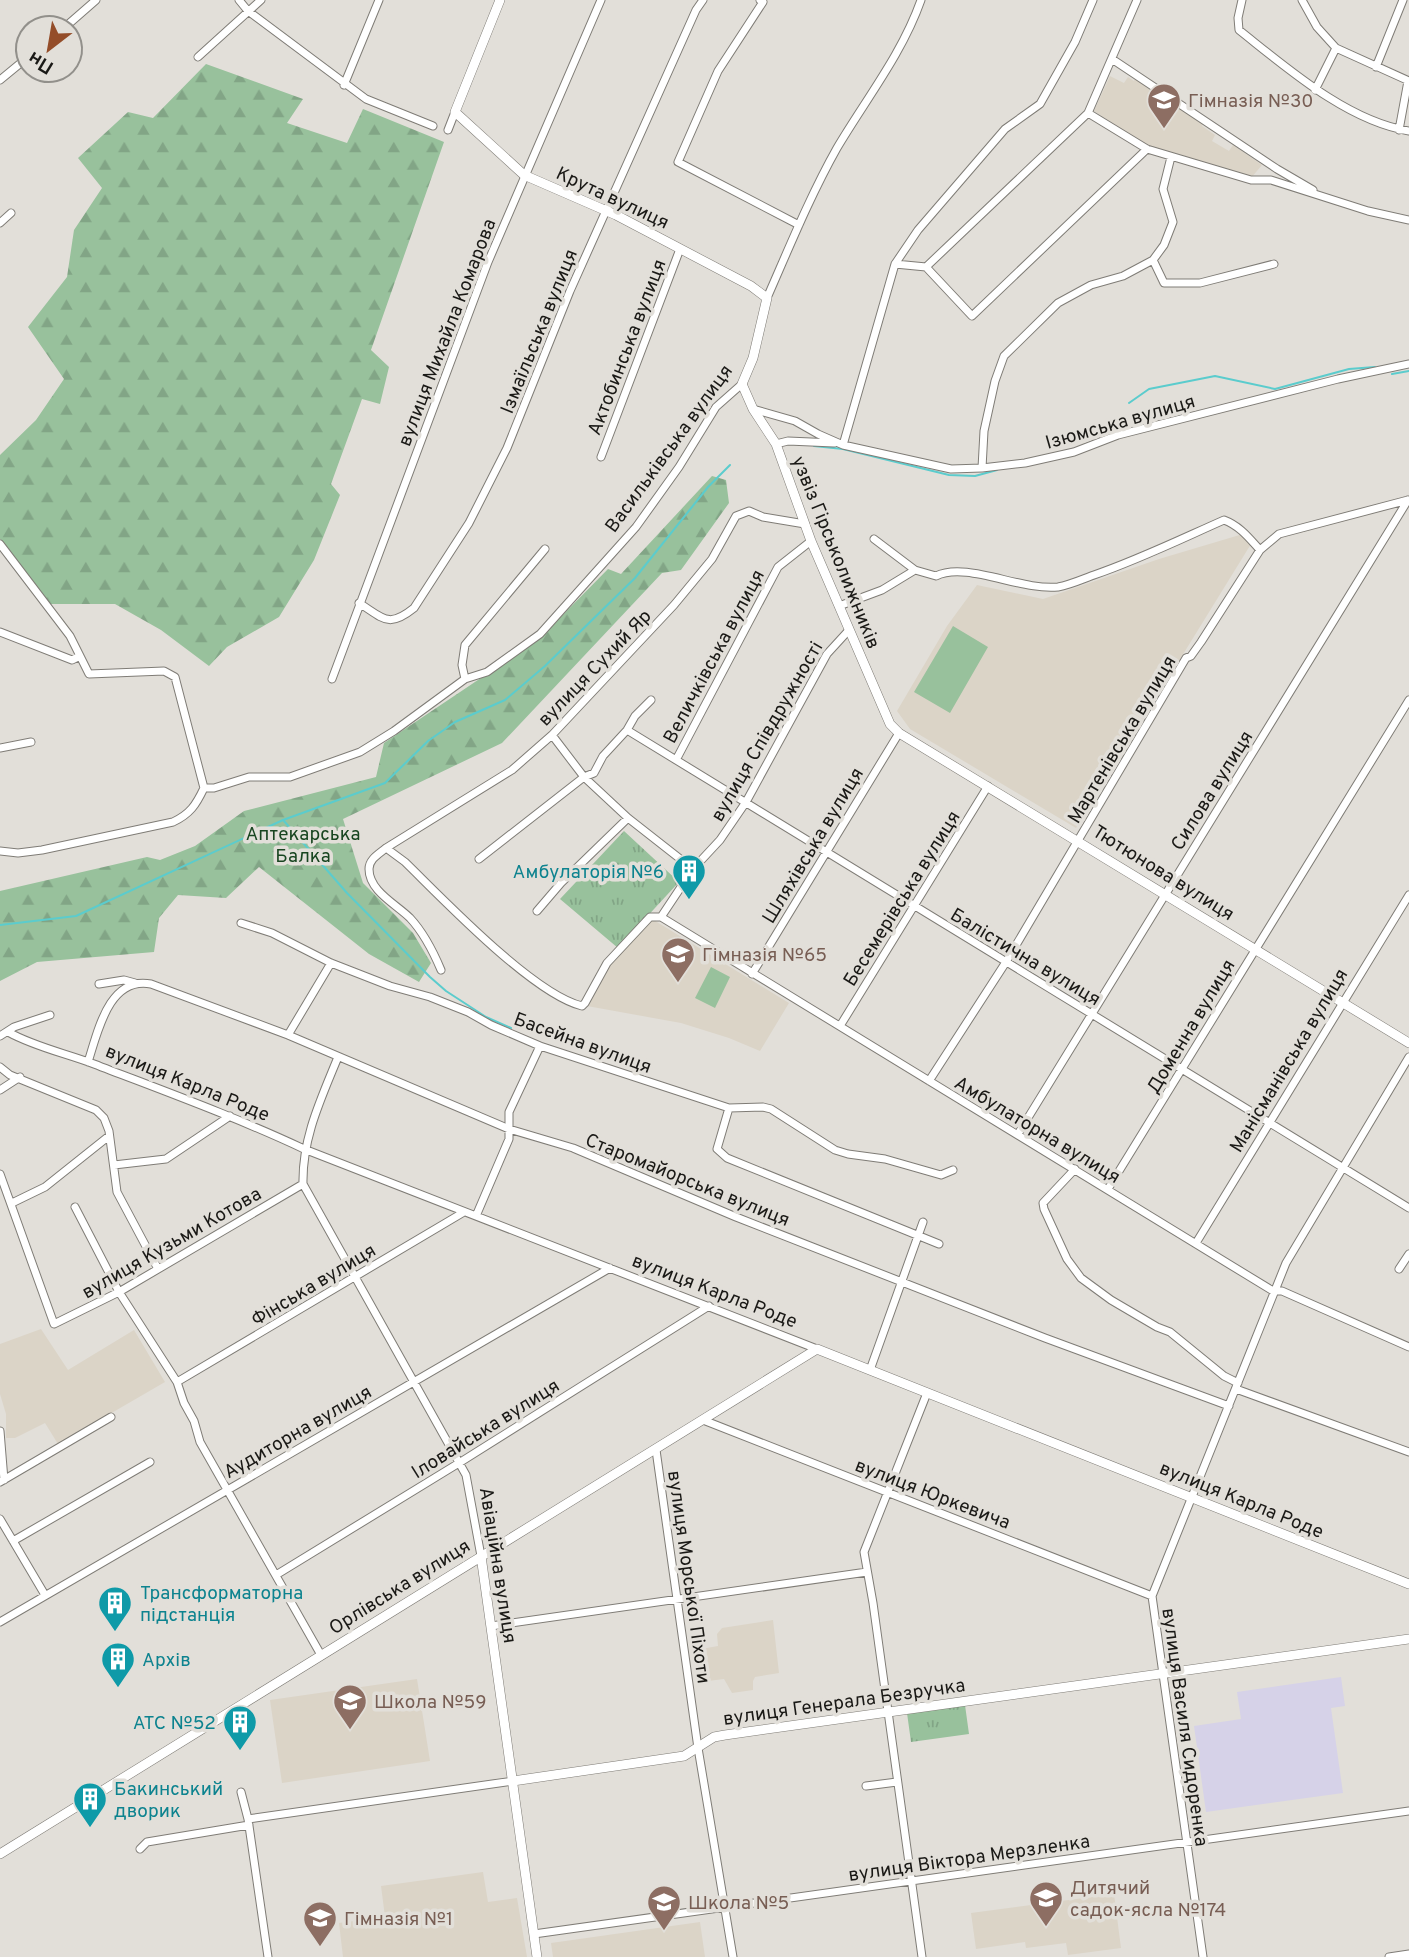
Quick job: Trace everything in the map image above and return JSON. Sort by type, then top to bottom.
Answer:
[{"type":"street","points":[[80,14],[96,0]]},
{"type":"street","points":[[239,0],[248,11],[344,85],[366,99],[433,126]]},
{"type":"street","points":[[198,57],[261,0]]},
{"type":"street","points":[[344,85],[379,0]]},
{"type":"street","points":[[449,130],[500,0]]},
{"type":"street","name":"вулиця Михайла Комарова","points":[[332,679],[488,262],[601,0]]},
{"type":"street","name":"Ізмаїльська вулиця","points":[[359,603],[385,619],[401,619],[414,608],[469,523],[507,448],[605,210],[696,10],[703,0]]},
{"type":"street","points":[[760,0],[763,2],[718,71],[678,162],[799,225]]},
{"type":"street","name":"Васильківська вулиця","points":[[204,788],[214,788],[249,777],[290,777],[360,752],[404,725],[465,679],[488,671],[540,634],[636,527],[679,467],[716,407],[742,384],[752,358],[766,298],[799,225],[836,149],[900,48],[921,0]]},
{"type":"street","points":[[840,444],[895,264],[918,230],[1005,129],[1040,104],[1076,42],[1093,0]]},
{"type":"street","points":[[926,267],[1088,113],[1137,0]]},
{"type":"street","points":[[1242,0],[1238,18],[1239,30],[1315,90],[1357,113],[1399,130],[1409,131]]},
{"type":"street","points":[[1302,0],[1317,27],[1336,48],[1409,81],[1399,130]]},
{"type":"street","points":[[1376,66],[1403,0]]},
{"type":"street","points":[[1315,90],[1336,48]]},
{"type":"street","points":[[1112,59],[1277,169],[1326,198]]},
{"type":"street","points":[[0,80],[14,68]]},
{"type":"street","name":"Крута вулиця","points":[[455,112],[524,175],[605,210],[751,286],[766,298]]},
{"type":"street","points":[[1088,113],[1147,149],[1251,180],[1271,180],[1409,220]]},
{"type":"street","points":[[895,264],[926,267],[972,316],[1147,149]]},
{"type":"street","points":[[982,468],[984,430],[995,381],[1004,356],[1058,303],[1091,285],[1123,276],[1153,260],[1164,244],[1173,222],[1163,189],[1171,157]]},
{"type":"street","points":[[0,223],[11,213]]},
{"type":"street","name":"Актобинська вулиця","points":[[601,457],[680,249]]},
{"type":"street","points":[[1153,260],[1164,283],[1200,283],[1274,264]]},
{"type":"street","name":"Ізюмська вулиця","points":[[776,444],[788,441],[840,444],[951,469],[1025,463],[1074,452],[1118,435],[1338,379],[1409,364]]},
{"type":"street","name":"узвіз Гірськолижників","points":[[742,384],[753,409],[776,444],[811,541],[890,724],[899,733]]},
{"type":"street","name":"Ізюмська вулиця","points":[[753,409],[795,421],[840,444]]},
{"type":"street","name":"Мартенівська вулиця","points":[[929,1081],[1006,962],[1186,658],[1191,656],[1202,642],[1260,550],[1279,534],[1408,499]]},
{"type":"street","name":"Силова вулиця","points":[[1018,1134],[1408,499]]},
{"type":"street","name":"вулиця Сухий Яр","points":[[441,970],[427,940],[372,881],[370,864],[386,848],[512,770],[552,734],[682,596],[712,559],[736,516],[749,511],[762,517],[805,524]]},
{"type":"street","points":[[874,539],[915,570],[936,576],[945,571],[963,571],[1034,588],[1060,587],[1114,568],[1224,520],[1244,532],[1260,550]]},
{"type":"street","name":"Величківська вулиця","points":[[676,760],[778,567],[811,541]]},
{"type":"street","points":[[0,544],[70,636],[89,674],[164,671],[174,677],[204,788],[187,816],[173,822],[42,850],[18,853],[0,851]]},
{"type":"street","points":[[465,679],[462,665],[466,645],[545,549]]},
{"type":"street","points":[[839,606],[882,590],[915,570]]},
{"type":"street","name":"вулиця Співдружності","points":[[661,917],[693,869],[720,840],[746,802],[827,654],[849,630]]},
{"type":"street","points":[[0,632],[72,660],[80,656]]},
{"type":"street","points":[[479,859],[584,777],[594,773],[603,756],[651,700]]},
{"type":"street","name":"Доменна вулиця","points":[[1108,1189],[1409,700]]},
{"type":"street","name":"Балістична вулиця","points":[[627,730],[1409,1209]]},
{"type":"street","name":"Тютюнова вулиця","points":[[899,733],[1409,1043]]},
{"type":"street","name":"Шляхівська вулиця","points":[[752,974],[899,733]]},
{"type":"street","points":[[552,734],[584,777],[628,818],[693,869]]},
{"type":"street","points":[[0,748],[32,742]]},
{"type":"street","name":"Бесемерівська вулиця","points":[[840,1026],[988,786]]},
{"type":"street","points":[[537,911],[561,883],[628,818]]},
{"type":"street","points":[[386,848],[405,862],[517,966],[571,1003],[582,1006],[607,963],[650,917],[661,917]]},
{"type":"street","name":"Манісманівська вулиця","points":[[1196,1242],[1409,895]]},
{"type":"street","name":"Амбулаторна вулиця","points":[[661,917],[1273,1291],[1282,1291],[1409,1347]]},
{"type":"street","name":"Басейна вулиця","points":[[241,923],[272,933],[331,963],[468,1012],[540,1046],[729,1108],[771,1109],[835,1150],[885,1159],[942,1175],[953,1170]]},
{"type":"street","points":[[288,1035],[331,963]]},
{"type":"street","name":"Старомайорська вулиця","points":[[100,984],[124,980],[151,985],[288,1035],[509,1129],[573,1148],[736,1217],[1045,1338],[1229,1406]]},
{"type":"street","points":[[88,1062],[111,1000],[136,983]]},
{"type":"street","points":[[4,1034],[14,1027],[50,1015]]},
{"type":"street","name":"вулиця Карла Роде","points":[[4,1034],[88,1062],[230,1116],[304,1149],[709,1306],[1409,1584]]},
{"type":"street","points":[[476,1216],[509,1139],[509,1112],[540,1046]]},
{"type":"street","points":[[303,1184],[304,1149],[338,1057]]},
{"type":"street","name":"вулиця Василя Сидоренка","points":[[1203,1957],[1152,1596],[1290,1254],[1409,1057]]},
{"type":"street","points":[[0,1067],[10,1074],[96,1110],[104,1118],[117,1192],[158,1269]]},
{"type":"street","points":[[0,1090],[20,1077]]},
{"type":"street","points":[[729,1108],[717,1149],[727,1158],[939,1244]]},
{"type":"street","points":[[114,1165],[166,1159],[230,1116]]},
{"type":"street","points":[[0,1174],[12,1203],[45,1187],[109,1136]]},
{"type":"street","points":[[1075,1169],[1043,1203],[1074,1270],[1093,1287],[1157,1328],[1170,1332],[1237,1386],[1409,1452]]},
{"type":"street","name":"вулиця Кузьми Котова","points":[[12,1203],[54,1324],[119,1292],[303,1184]]},
{"type":"street","name":"Авіаційна вулиця","points":[[303,1184],[466,1475],[481,1556],[537,1957]]},
{"type":"street","points":[[75,1207],[119,1292],[177,1382],[200,1442],[321,1655]]},
{"type":"street","name":"Фінська вулиця","points":[[177,1382],[464,1212]]},
{"type":"street","points":[[870,1370],[923,1222]]},
{"type":"street","points":[[1399,1269],[1409,1254]]},
{"type":"street","name":"Аудиторна вулиця","points":[[0,1622],[610,1268]]},
{"type":"street","name":"Іловайська вулиця","points":[[276,1575],[709,1306]]},
{"type":"street","name":"Орлівська вулиця","points":[[0,1854],[817,1349]]},
{"type":"street","points":[[922,1957],[864,1552],[927,1392]]},
{"type":"street","points":[[0,1432],[2,1481],[111,1417]]},
{"type":"street","name":"вулиця Юркевича","points":[[703,1420],[1152,1596]]},
{"type":"street","name":"вулиця Морської Піхоти","points":[[656,1450],[698,1748],[733,1957]]},
{"type":"street","points":[[13,1541],[150,1462]]},
{"type":"street","points":[[0,1518],[45,1595]]},
{"type":"street","points":[[491,1626],[867,1572]]},
{"type":"street","name":"вулиця Генерала Безручка","points":[[140,1849],[147,1842],[248,1822],[674,1758],[684,1756],[714,1737],[725,1735],[1409,1639]]},
{"type":"street","points":[[866,1786],[897,1782]]},
{"type":"street","points":[[241,1792],[268,1957]]},
{"type":"street","name":"вулиця Віктора Мерзленка","points":[[534,1934],[1409,1811]]},
{"type":"street","points":[[1389,1957],[1409,1954]]},
{"type":"shaded area","name":"Гімназія №30","points":[[1110,76],[1124,83],[1128,77],[1134,81],[1135,79],[1203,124],[1202,126],[1215,135],[1212,141],[1229,151],[1233,145],[1262,165],[1251,178],[1143,144],[1094,111]]},
{"type":"shaded area","points":[[1243,534],[1251,544],[1076,828],[910,729],[897,711],[947,626],[977,585],[1043,599],[1159,559]]},
{"type":"shaded area","name":"Гімназія №65","points":[[652,919],[789,1003],[760,1051],[681,1023],[587,1006],[608,964]]},
{"type":"shaded area","points":[[41,1329],[68,1370],[134,1330],[165,1382],[58,1444],[45,1423],[15,1438],[6,1438],[6,1414],[0,1394],[0,1344]]},
{"type":"shaded area","points":[[773,1620],[779,1673],[755,1677],[753,1690],[732,1693],[724,1679],[700,1682],[696,1650],[718,1646],[717,1634],[722,1628]]},
{"type":"shaded area","points":[[1341,1677],[1345,1706],[1331,1708],[1343,1793],[1206,1812],[1194,1726],[1241,1719],[1237,1692]]},
{"type":"shaded area","name":"Школа №59","points":[[417,1679],[430,1761],[282,1783],[270,1700]]},
{"type":"shaded area","points":[[483,1872],[488,1902],[517,1898],[527,1957],[343,1957],[339,1923],[385,1917],[381,1886]]},
{"type":"shaded area","name":"Дитячий садок-ясла №174","points":[[1114,1894],[1121,1948],[1068,1955],[1066,1943],[1026,1948],[1025,1942],[976,1949],[971,1913]]},
{"type":"shaded area","name":"Школа №5","points":[[700,1922],[705,1957],[553,1957],[551,1943]]},
{"type":"green space","points":[[206,64],[303,99],[287,123],[347,143],[363,109],[444,142],[371,350],[389,367],[380,404],[362,399],[331,484],[340,495],[314,560],[279,617],[227,647],[209,666],[161,630],[115,604],[49,604],[0,539],[0,455],[36,420],[64,379],[28,327],[67,277],[74,230],[102,188],[78,158],[128,112],[153,118]]},
{"type":"green space","name":"Аптекарська Балка","points":[[712,476],[726,480],[729,503],[681,570],[662,573],[502,743],[343,819],[363,883],[413,933],[431,963],[419,982],[369,954],[259,867],[226,898],[178,895],[159,918],[154,952],[37,962],[0,981],[0,891],[147,857],[160,860],[195,846],[244,811],[376,777],[384,743],[539,639],[608,569],[621,574]]},
{"type":"green space","points":[[953,626],[988,647],[950,713],[914,692]]},
{"type":"green space","points":[[624,831],[679,882],[618,948],[560,899]]},
{"type":"green space","points":[[711,967],[730,977],[715,1008],[695,998]]},
{"type":"green space","points":[[965,1705],[969,1734],[911,1742],[907,1713]]},
{"type":"waterway","points":[[1129,403],[1149,389],[1215,376],[1275,389],[1349,369],[1375,367]]},
{"type":"waterway","points":[[1392,374],[1409,371]]},
{"type":"waterway","points":[[814,446],[843,449],[949,475],[975,476],[997,470]]},
{"type":"waterway","points":[[0,925],[76,916],[283,820],[385,783],[428,741],[455,722],[505,700],[545,666],[635,578],[708,487],[730,465]]},
{"type":"waterway","points":[[284,821],[347,893],[430,977],[486,1017],[511,1028]]},
{"type":"place","name":"Гімназія №30","points":[[1164,130]]},
{"type":"place","name":"Амбулаторія №6","points":[[689,901]]},
{"type":"place","name":"Гімназія №65","points":[[678,984]]},
{"type":"place","name":"Трансформаторна підстанція","points":[[115,1633]]},
{"type":"place","name":"Архів","points":[[118,1689]]},
{"type":"place","name":"Школа №59","points":[[350,1731]]},
{"type":"place","name":"АТС №52","points":[[240,1752]]},
{"type":"place","name":"Бакинський дворик","points":[[90,1829]]},
{"type":"place","name":"Дитячий садок-ясла №174","points":[[1046,1928]]},
{"type":"place","name":"Школа №5","points":[[664,1932]]},
{"type":"place","name":"Гімназія №1","points":[[320,1948]]}]
